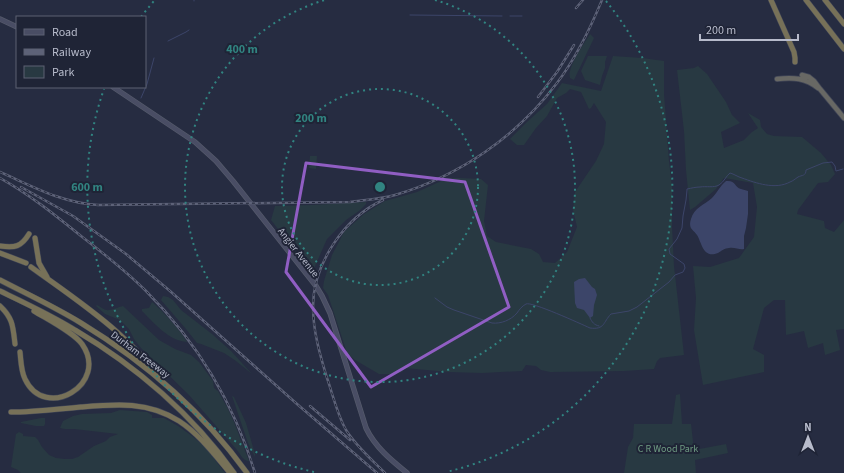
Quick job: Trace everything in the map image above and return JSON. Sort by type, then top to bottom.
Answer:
[{"type":"highway","points":[[771,0],[794,52],[796,58],[795,62]]},
{"type":"highway","points":[[806,0],[844,49]]},
{"type":"highway","points":[[825,0],[844,24]]},
{"type":"highway","points":[[802,75],[813,79],[844,118]]},
{"type":"highway","points":[[778,79],[795,78],[808,82],[820,89]]},
{"type":"highway","points":[[0,246],[18,246],[29,234]]},
{"type":"highway","points":[[35,238],[39,263],[44,274],[51,282]]},
{"type":"highway","points":[[0,253],[26,263]]},
{"type":"highway","points":[[31,267],[93,312],[118,333],[141,355],[177,394]]},
{"type":"highway","name":"Durham Freeway","points":[[0,280],[48,304],[95,332],[139,363],[177,394],[213,431],[246,471]]},
{"type":"highway","name":"Durham Freeway","points":[[0,291],[75,330],[110,352],[134,370],[159,391],[191,422],[234,473]]},
{"type":"highway","points":[[8,295],[70,333],[80,342],[85,349],[88,358],[87,376],[80,387],[70,395],[54,398],[43,396],[33,390],[26,381],[22,369],[20,352]]},
{"type":"highway","points":[[0,306],[8,314],[11,320],[15,344]]},
{"type":"highway","points":[[10,412],[114,405],[135,405],[154,410],[172,417],[189,429],[207,446],[230,473]]},
{"type":"main road","points":[[0,19],[16,27]]},
{"type":"main road","name":"Angier Avenue","points":[[114,88],[195,142],[216,161],[316,286],[330,313],[366,428],[372,440],[380,449],[406,473]]},
{"type":"highlighted area","points":[[306,163],[465,182],[509,307],[371,387],[286,272]]},
{"type":"green space","points":[[590,34],[594,38],[574,80],[570,78],[573,62]]},
{"type":"green space","points":[[588,56],[607,56],[600,85],[585,80],[581,71]]},
{"type":"green space","points":[[613,56],[664,61],[664,94],[672,187],[674,266],[684,355],[660,358],[654,369],[624,371],[550,372],[541,370],[536,366],[526,365],[522,371],[482,373],[405,368],[402,372],[394,374],[379,374],[355,360],[347,353],[328,295],[323,288],[324,281],[332,255],[344,232],[364,214],[385,201],[417,192],[448,178],[481,179],[488,185],[484,221],[487,236],[496,242],[531,249],[539,254],[543,262],[555,263],[567,252],[577,227],[573,210],[575,192],[596,161],[604,144],[606,122],[594,103],[589,109],[581,92],[570,89],[557,98],[547,116],[524,145],[517,145],[510,139],[547,104],[562,83],[601,91]]},
{"type":"green space","points":[[698,66],[707,74],[726,102],[732,115],[740,123],[721,132],[724,148],[744,140],[758,128],[748,113],[760,120],[761,127],[767,134],[774,136],[802,137],[821,153],[831,165],[835,174],[828,182],[818,183],[798,210],[797,214],[824,221],[825,228],[834,232],[844,220],[844,329],[836,330],[840,350],[825,355],[823,343],[808,348],[804,331],[786,335],[785,300],[774,300],[764,308],[753,349],[764,355],[764,372],[703,385],[694,330],[696,298],[693,266],[710,267],[739,258],[754,237],[757,207],[753,183],[724,178],[716,189],[690,210],[684,131],[677,70],[694,68]]},
{"type":"green space","points":[[310,156],[317,156],[316,169],[309,168]]},
{"type":"green space","points":[[366,202],[366,204],[359,211],[346,220],[327,239],[312,273],[271,220],[275,206]]},
{"type":"green space","points":[[163,296],[173,300],[181,310],[212,334],[231,351],[252,374],[224,353],[197,343],[161,300]]},
{"type":"green space","points":[[152,302],[171,321],[187,342],[180,341],[168,335],[142,311],[142,309],[149,308]]},
{"type":"green space","points":[[97,305],[105,310],[123,306],[159,340],[175,349],[191,355],[199,362],[213,381],[214,388],[218,391],[227,407],[249,461],[244,459],[189,395],[141,348],[129,329],[120,320],[105,314],[96,306]]},
{"type":"green space","name":"C R Wood Park","points":[[680,394],[682,424],[691,424],[694,450],[726,444],[728,453],[695,460],[696,473],[624,473],[628,447],[633,438],[634,424],[672,424],[676,395]]},
{"type":"green space","points":[[232,396],[234,397],[246,423],[255,457],[248,443]]},
{"type":"green space","points":[[120,410],[147,412],[152,415],[152,418],[164,418],[178,426],[206,448],[225,473],[21,473],[11,467],[16,434],[19,432],[23,434],[23,436],[35,437],[49,455],[56,458],[72,459],[118,434],[60,428],[63,421],[73,416],[82,414],[111,413]]},
{"type":"green space","points":[[45,418],[44,426],[21,423],[21,422]]},
{"type":"water","points":[[726,181],[732,182],[739,188],[748,191],[748,214],[744,236],[744,249],[728,248],[718,253],[709,254],[706,252],[697,235],[691,228],[690,222],[694,212],[712,198]]},
{"type":"water","points":[[585,278],[595,289],[597,295],[593,316],[590,318],[584,310],[577,308],[575,303],[574,282]]},
{"type":"waterway","points":[[410,15],[502,16]]},
{"type":"waterway","points":[[510,16],[522,16]]},
{"type":"waterway","points":[[168,41],[189,30]]},
{"type":"waterway","points":[[146,86],[154,58]]},
{"type":"waterway","points":[[141,98],[145,88]]},
{"type":"waterway","points":[[435,298],[447,307],[492,323],[499,323],[509,320],[523,306],[530,304],[556,313],[590,328],[598,328],[603,325],[611,314],[629,311],[637,307],[669,282],[675,275],[683,272],[685,268],[684,264],[670,254],[669,249],[677,239],[682,228],[687,189],[717,186],[730,173],[759,184],[772,186],[792,181],[805,174],[806,170],[823,163],[832,162],[836,171],[843,169]]},
{"type":"waterway","points":[[590,318],[593,323],[599,326]]},
{"type":"railway","points":[[576,8],[583,0]]},
{"type":"railway","points":[[0,172],[60,197],[85,204],[98,205],[350,202],[395,195],[419,187],[464,165],[485,152],[524,120],[557,83],[570,64],[602,0]]},
{"type":"railway","points":[[538,97],[557,72],[574,45]]},
{"type":"railway","points":[[0,178],[42,205],[122,269],[146,291],[182,331],[212,375],[225,398],[236,422],[255,473]]},
{"type":"railway","points":[[21,187],[73,216],[126,254],[377,473]]},
{"type":"railway","points":[[383,200],[356,218],[333,244],[318,275],[314,291],[313,307],[314,325],[319,352],[340,418],[354,442],[385,473]]},
{"type":"railway","points":[[310,406],[350,440]]}]
